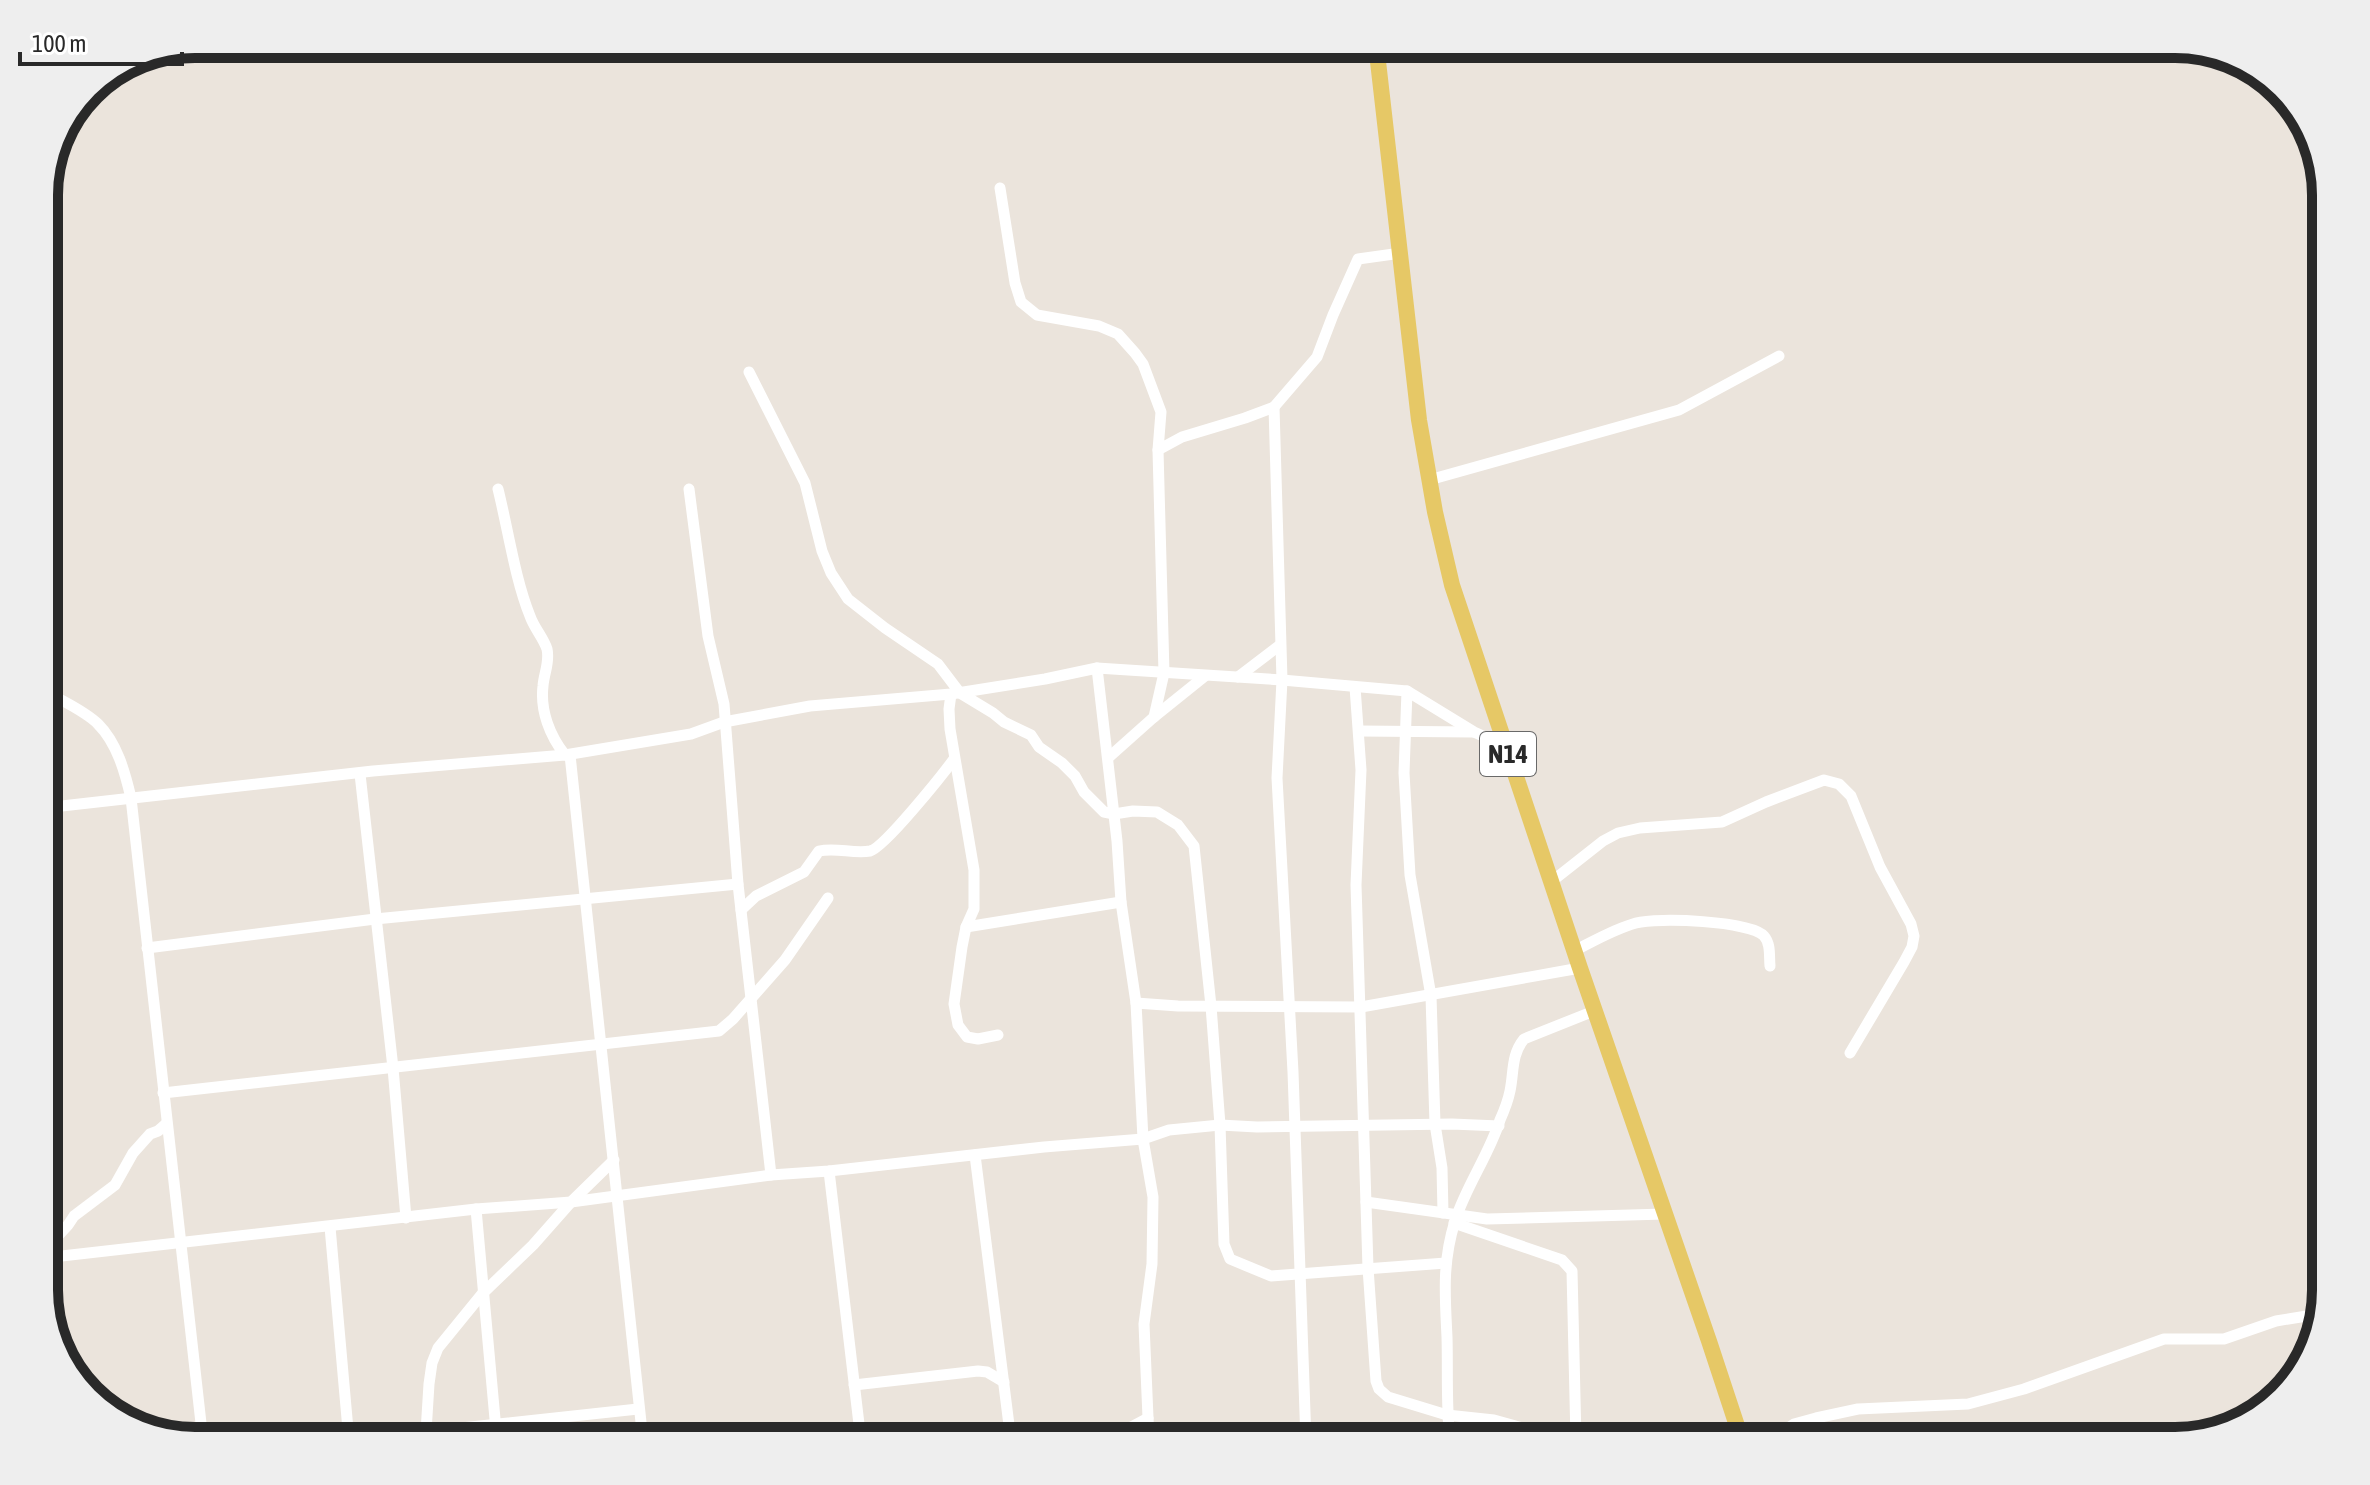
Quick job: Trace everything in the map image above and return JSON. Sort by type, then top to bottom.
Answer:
[{"type":"main road","name":"N14","points":[[1378,58],[1419,420],[1452,585],[1736,1427]]},
{"type":"street","points":[[1000,188],[1015,283],[1021,302],[1037,315],[1099,326],[1118,334],[1143,364],[1161,412],[1158,450],[1164,673],[1154,717]]},
{"type":"street","points":[[1158,450],[1182,437],[1274,407],[1317,357],[1358,259],[1401,253]]},
{"type":"street","points":[[1429,480],[1679,410],[1779,356]]},
{"type":"street","points":[[749,372],[805,483],[822,551],[831,573],[848,599],[938,664],[955,694],[1031,735],[1039,747],[1075,776],[1084,792],[1104,812],[1157,812],[1178,825],[1194,846],[1220,1125],[1224,1244],[1230,1259],[1271,1276],[1446,1263]]},
{"type":"street","points":[[1274,407],[1282,680],[1277,778],[1305,1427]]},
{"type":"street","points":[[498,489],[529,616],[548,652],[542,689],[545,718],[552,736],[567,755],[586,898],[641,1427]]},
{"type":"street","points":[[689,489],[708,636],[724,704],[738,884],[771,1175]]},
{"type":"street","points":[[1238,677],[1280,645]]},
{"type":"street","points":[[1097,668],[1121,902],[1136,1003],[1143,1139],[1153,1197],[1152,1264],[1144,1324],[1148,1427]]},
{"type":"street","points":[[58,806],[567,755],[691,734],[724,722],[834,703],[955,694],[1097,668],[1407,691],[1474,732],[1505,746]]},
{"type":"street","points":[[1108,758],[1205,676]]},
{"type":"street","points":[[1355,687],[1361,770],[1356,885],[1368,1268],[1376,1381],[1388,1397],[1447,1415],[1494,1420],[1519,1427]]},
{"type":"street","points":[[1407,691],[1404,773],[1410,875],[1431,996],[1435,1124],[1442,1168],[1443,1213]]},
{"type":"street","points":[[955,694],[949,709],[954,759],[974,870],[974,909],[966,927],[954,1004],[958,1025],[967,1037],[978,1039],[998,1035]]},
{"type":"street","points":[[58,699],[96,722],[103,730],[119,758],[131,798],[201,1427]]},
{"type":"street","points":[[1359,731],[1474,732]]},
{"type":"street","points":[[741,910],[756,896],[804,872],[819,851],[877,849],[954,759]]},
{"type":"street","points":[[360,774],[393,1068],[406,1218]]},
{"type":"street","points":[[1551,882],[1618,833],[1640,828],[1722,822],[1824,780],[1839,784],[1851,796],[1880,867],[1911,924],[1914,936],[1904,962],[1850,1053]]},
{"type":"street","points":[[147,948],[375,919],[738,884]]},
{"type":"street","points":[[163,1093],[719,1031],[785,960],[828,898]]},
{"type":"street","points":[[966,927],[1121,902]]},
{"type":"street","points":[[1574,951],[1613,930],[1639,922],[1680,919],[1747,928],[1762,933],[1768,943],[1770,966]]},
{"type":"street","points":[[1136,1003],[1361,1007],[1580,968]]},
{"type":"street","points":[[1448,1427],[1443,1290],[1446,1263],[1461,1203],[1499,1126],[1510,1090],[1517,1048],[1524,1039],[1594,1011]]},
{"type":"street","points":[[58,1236],[74,1216],[115,1185],[133,1153],[150,1134],[166,1124]]},
{"type":"street","points":[[58,1256],[476,1209],[571,1202],[771,1175],[1143,1139],[1169,1130],[1220,1125],[1499,1126]]},
{"type":"street","points":[[975,1155],[1009,1427]]},
{"type":"street","points":[[422,1427],[432,1363],[438,1348],[482,1294],[614,1160]]},
{"type":"street","points":[[829,1171],[859,1427]]},
{"type":"street","points":[[1366,1202],[1443,1213],[1562,1260],[1572,1271],[1574,1286],[1575,1427]]},
{"type":"street","points":[[476,1209],[495,1427]]},
{"type":"street","points":[[1456,1220],[1665,1214]]},
{"type":"street","points":[[330,1227],[348,1427]]},
{"type":"street","points":[[1789,1427],[1858,1409],[1968,1404],[2024,1389],[2164,1339],[2224,1339],[2276,1321],[2309,1316]]},
{"type":"street","points":[[854,1385],[978,1371],[997,1376],[1004,1382]]},
{"type":"street","points":[[467,1427],[638,1409]]},
{"type":"street","points":[[1131,1427],[1148,1418]]}]
